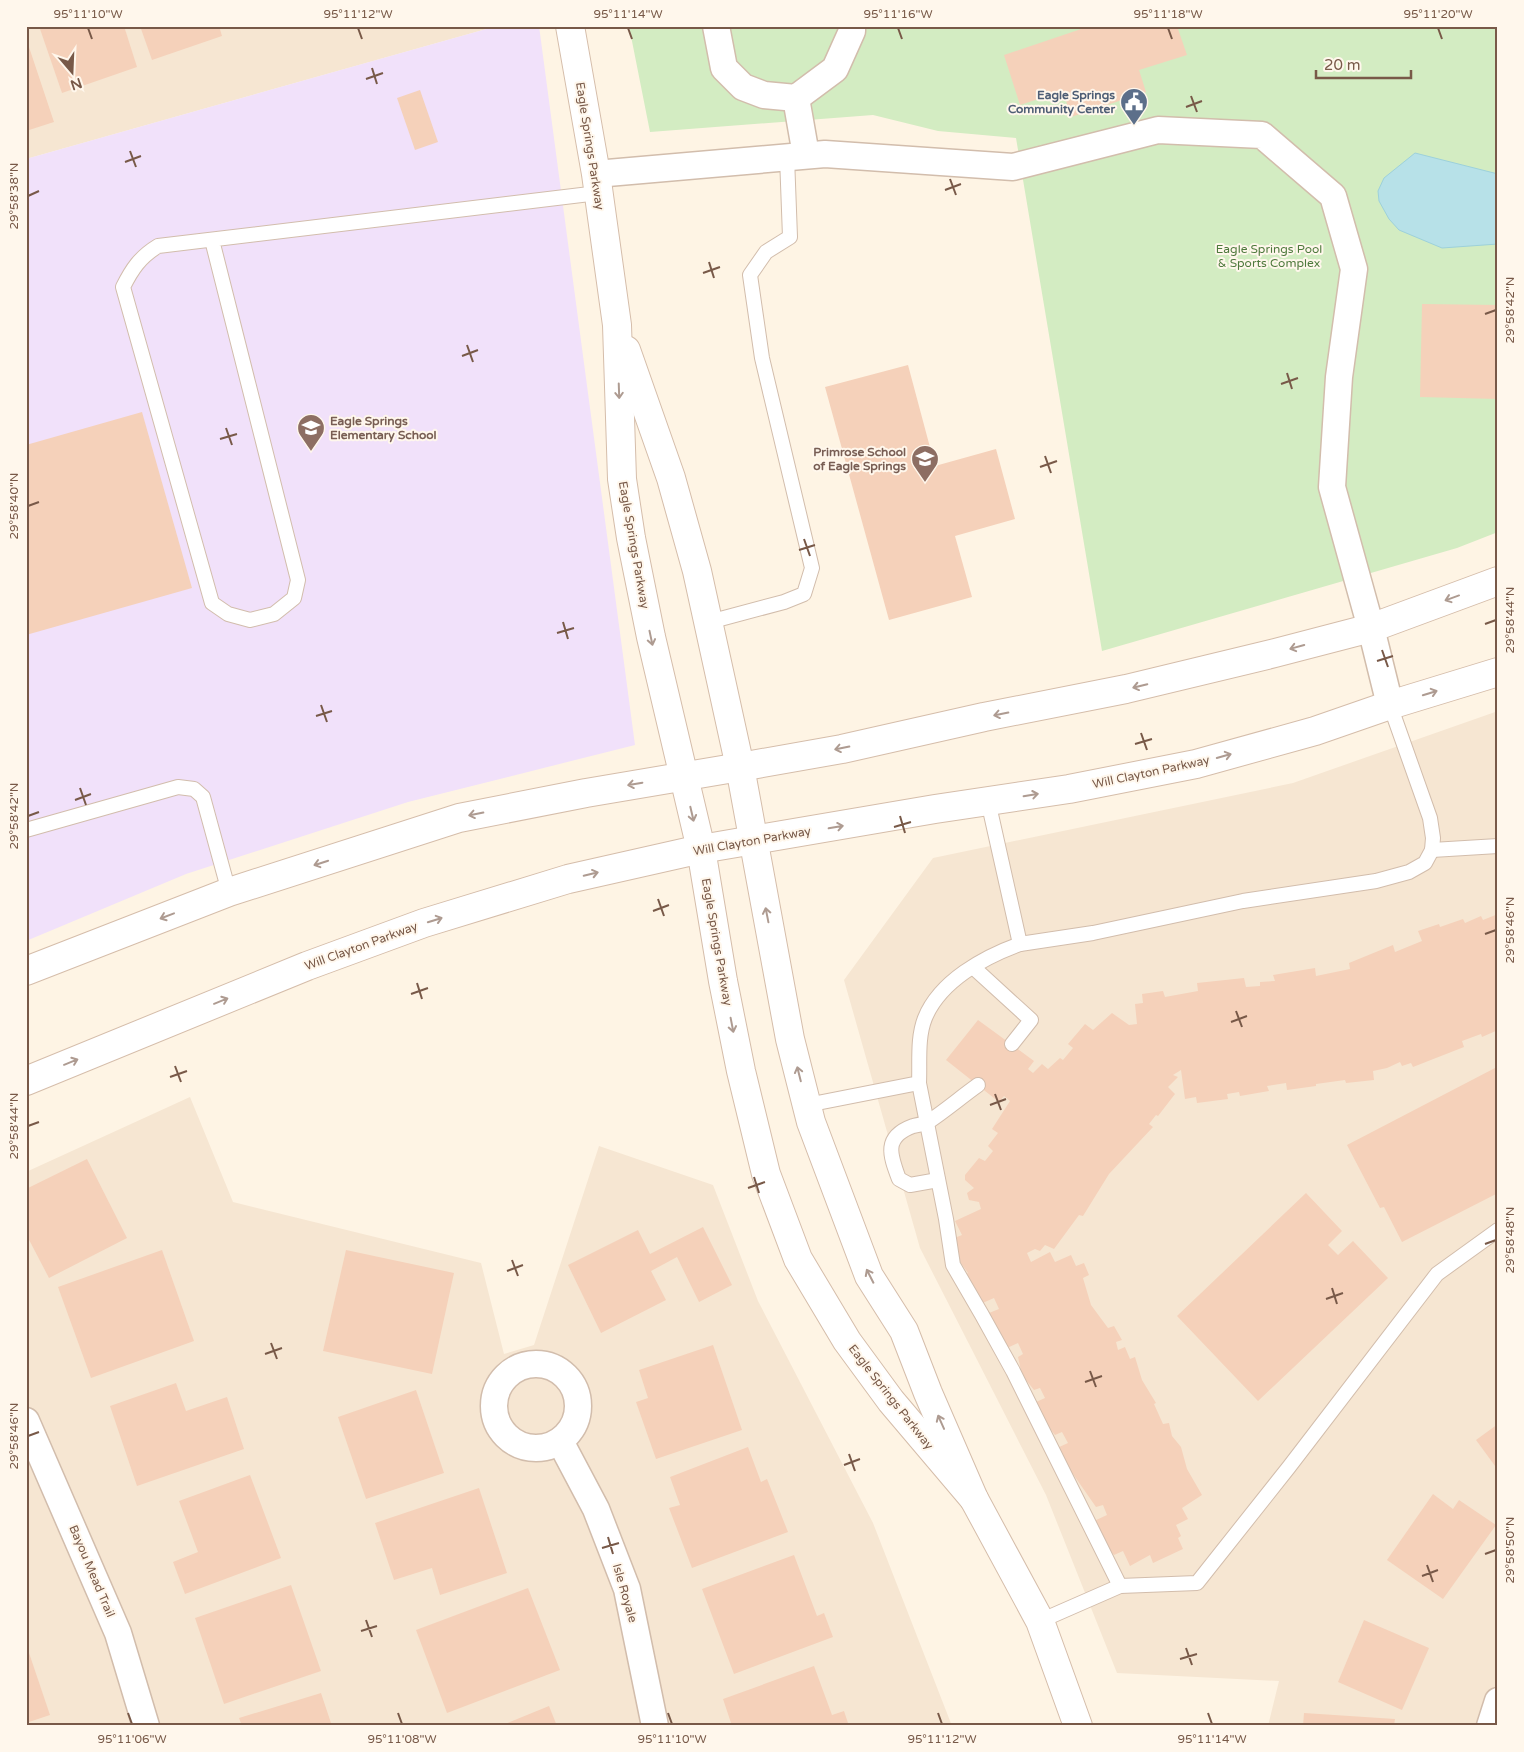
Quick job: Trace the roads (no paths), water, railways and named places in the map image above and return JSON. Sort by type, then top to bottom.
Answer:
[{"type":"main road","name":"Eagle Springs Parkway","points":[[570,26],[597,183],[618,325],[622,479],[651,637],[701,849],[723,981],[741,1071],[766,1174],[798,1259],[847,1340],[891,1401],[974,1499]]},
{"type":"main road","name":"Eagle Springs Parkway","points":[[618,325],[671,478],[697,571],[740,767],[790,1039],[811,1122],[869,1276],[904,1331],[928,1393],[974,1499],[1040,1621],[1078,1726]]},
{"type":"main road","points":[[26,972],[228,892],[459,818],[586,793],[842,748],[1126,689],[1371,628],[1498,581]]},
{"type":"main road","name":"Will Clayton Parkway","points":[[26,1081],[298,970],[424,923],[568,879],[701,849],[1069,789],[1196,764],[1315,731],[1390,705],[1498,672]]},
{"type":"street","points":[[716,26],[724,68],[743,87],[764,95],[796,98],[835,69],[852,31],[852,26]]},
{"type":"street","points":[[796,98],[796,156]]},
{"type":"street","points":[[597,183],[796,156],[825,154],[1013,167],[1158,130],[1262,136],[1333,196],[1354,269],[1338,377],[1332,487],[1390,705]]},
{"type":"street","name":"Bayou Mead Trail","points":[[26,1421],[29,1424],[118,1633],[146,1726]]},
{"type":"street","name":"Isle Royale","points":[[560,1441],[596,1509],[627,1590],[655,1726]]},
{"type":"street","points":[[1490,1726],[1498,1701]]},
{"type":"lane","points":[[709,622],[784,602],[804,594],[812,568],[762,358],[750,275],[766,252],[790,238],[796,156]]},
{"type":"lane","points":[[212,240],[298,580],[294,598],[274,614],[250,620],[228,614],[212,603],[123,287],[133,268],[145,254],[158,246],[212,240],[597,183]]},
{"type":"lane","points":[[1120,1586],[1013,1371],[953,1265],[919,1083],[920,1034],[925,1018],[941,993],[973,967],[998,952],[1020,944],[1094,932],[1243,901],[1376,881],[1409,872],[1425,863],[1432,850],[1433,838],[1430,818],[1390,705]]},
{"type":"lane","points":[[26,830],[178,787],[194,789],[202,797],[228,892]]},
{"type":"lane","points":[[988,801],[1020,944]]},
{"type":"lane","points":[[1432,850],[1498,846]]},
{"type":"lane","points":[[973,967],[1031,1020],[1012,1044]]},
{"type":"lane","points":[[807,1105],[919,1083]]},
{"type":"lane","points":[[938,1180],[910,1185],[899,1179],[891,1156],[892,1142],[900,1132],[913,1126],[927,1123],[978,1085]]},
{"type":"lane","points":[[1040,1621],[1120,1586],[1198,1583],[1437,1274],[1498,1230]]},
{"type":"water","points":[[1415,153],[1498,174],[1498,244],[1442,248],[1399,230],[1389,219],[1379,201],[1378,191],[1384,178]]},
{"type":"place","name":"Eagle Springs Community Center","points":[[1134,126]]},
{"type":"place","name":"Eagle Springs Elementary School","points":[[311,452]]},
{"type":"place","name":"Primrose School of Eagle Springs","points":[[925,483]]},
{"type":"park label","name":"Eagle Springs Pool & Sports Complex","points":[[1269,256]]}]
